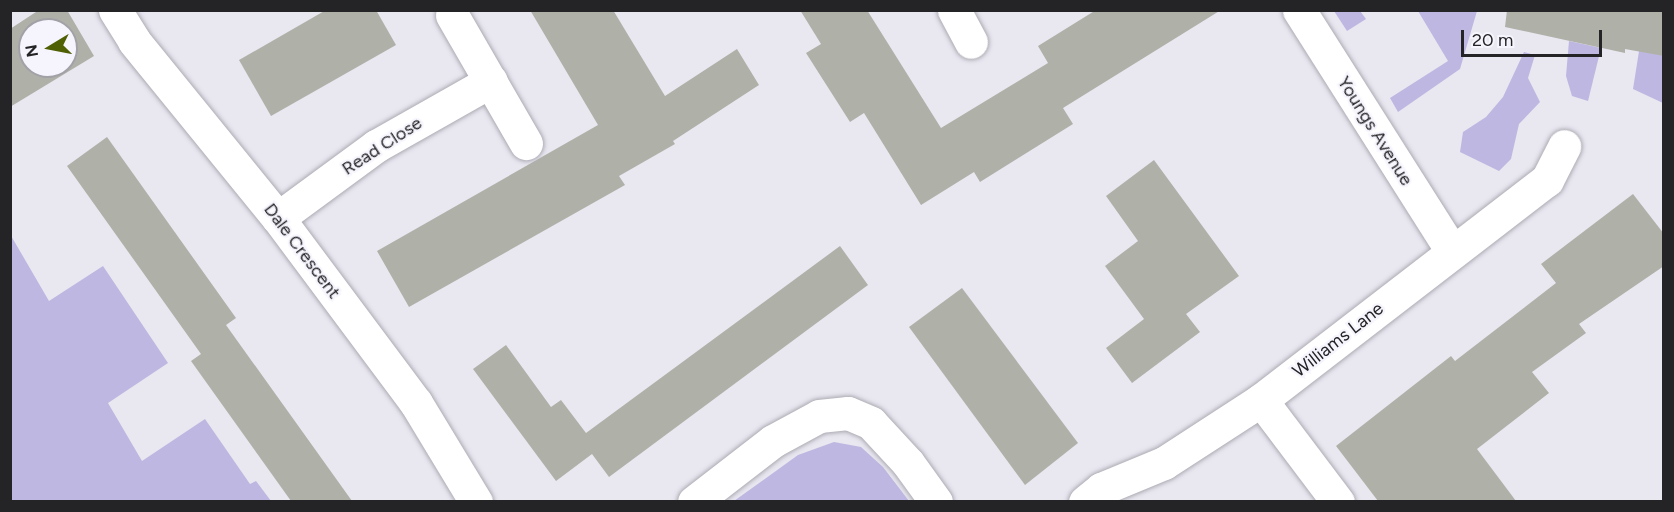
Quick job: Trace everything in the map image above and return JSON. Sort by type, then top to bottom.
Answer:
[{"type":"street","name":"Dale Crescent","points":[[115,10],[134,42],[278,218],[416,403],[476,501]]},
{"type":"street","points":[[954,10],[971,42]]},
{"type":"street","name":"Youngs Avenue","points":[[1299,10],[1452,251]]},
{"type":"street","points":[[452,15],[526,143]]},
{"type":"street","name":"Read Close","points":[[278,218],[376,146],[491,81]]},
{"type":"street","name":"Williams Lane","points":[[1085,501],[1101,489],[1164,463],[1261,400],[1547,180],[1564,146]]},
{"type":"street","points":[[1261,400],[1338,501]]},
{"type":"street","points":[[694,501],[773,441],[819,416],[848,413],[871,423],[908,463],[936,501]]},
{"type":"shaded area","points":[[1334,11],[1360,11],[1366,19],[1347,31]]},
{"type":"shaded area","points":[[1418,11],[1477,11],[1460,69],[1398,112],[1390,98],[1448,61]]},
{"type":"shaded area","points":[[1569,41],[1601,48],[1588,101],[1572,96],[1566,76]]},
{"type":"shaded area","points":[[1640,45],[1664,53],[1663,103],[1633,89]]},
{"type":"shaded area","points":[[1524,52],[1535,55],[1528,78],[1540,102],[1519,124],[1511,159],[1499,171],[1460,152],[1463,132],[1486,117],[1503,97]]},
{"type":"shaded area","points":[[10,234],[49,301],[103,266],[168,363],[108,403],[142,461],[205,419],[250,484],[256,481],[271,501],[11,501]]},
{"type":"shaded area","points":[[834,442],[861,447],[883,467],[909,501],[734,501],[798,455]]},
{"type":"building","points":[[39,10],[67,10],[72,18],[27,18]]},
{"type":"building","points":[[326,10],[376,10],[396,45],[271,116],[239,60]]},
{"type":"building","points":[[530,10],[613,10],[665,96],[737,49],[759,85],[673,141],[675,144],[619,176],[625,185],[409,307],[377,251],[598,125]]},
{"type":"building","points":[[800,10],[867,10],[941,128],[1048,63],[1038,46],[1096,10],[1221,10],[1063,108],[1073,124],[980,182],[974,172],[921,205],[864,113],[850,122],[806,53],[821,44]]},
{"type":"building","points":[[1507,10],[1664,10],[1664,56],[1625,49],[1625,53],[1505,27]]},
{"type":"building","points":[[18,24],[18,78],[58,78],[10,107],[10,29]]},
{"type":"building","points":[[78,29],[94,56],[78,66]]},
{"type":"building","points":[[107,137],[236,318],[226,325],[352,501],[291,501],[191,361],[201,354],[67,166]]},
{"type":"building","points":[[1154,160],[1239,276],[1186,314],[1200,332],[1132,383],[1106,348],[1144,319],[1105,266],[1138,241],[1106,196]]},
{"type":"building","points":[[1633,194],[1664,234],[1664,266],[1579,324],[1586,333],[1532,372],[1549,393],[1477,449],[1516,501],[1378,501],[1336,446],[1451,356],[1455,361],[1556,283],[1541,264]]},
{"type":"building","points":[[840,246],[868,285],[609,477],[592,454],[556,481],[473,369],[506,345],[551,407],[561,400],[586,433]]},
{"type":"building","points":[[962,288],[1078,443],[1025,485],[909,327]]}]
